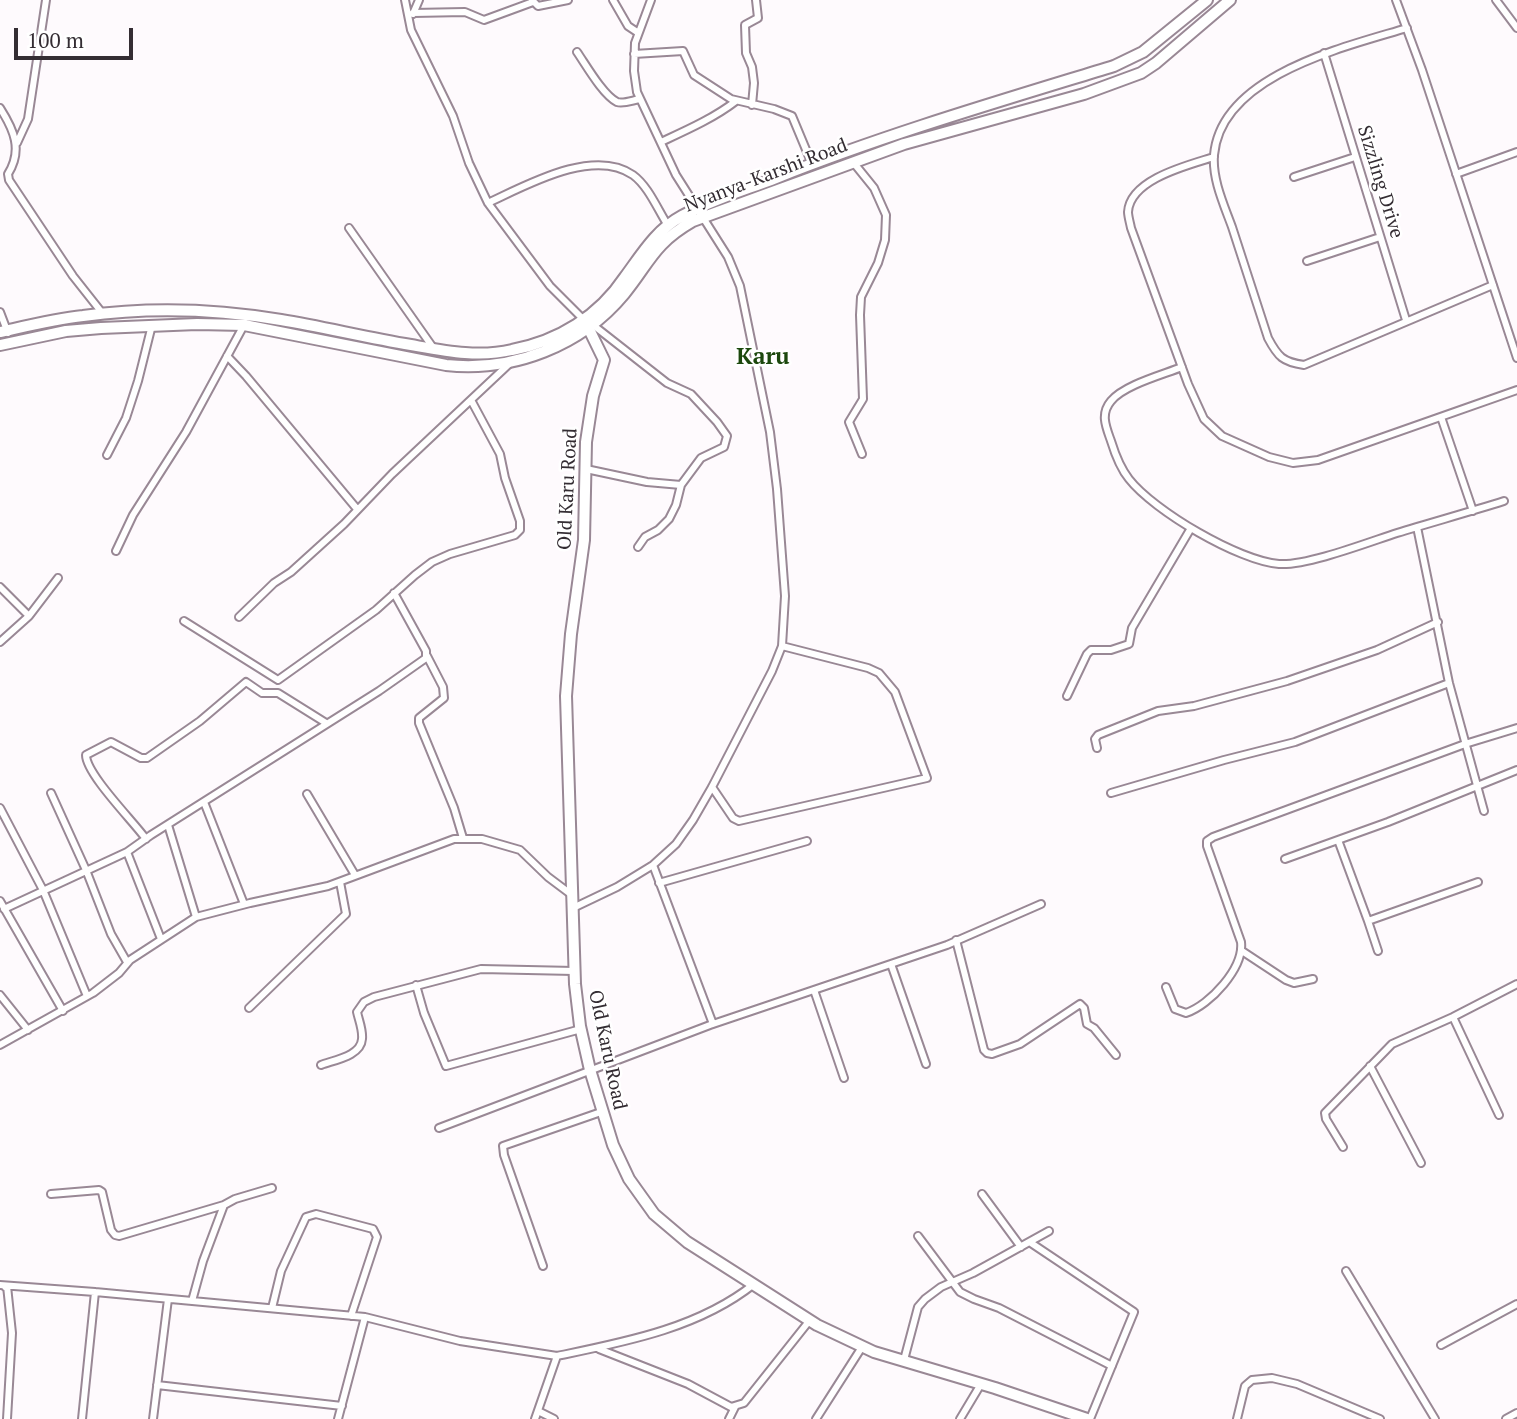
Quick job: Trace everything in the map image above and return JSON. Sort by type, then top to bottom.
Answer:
[{"type":"main road","name":"Nyanya-Karshi Road","points":[[4,344],[66,331],[152,325],[244,325],[446,365],[469,367],[531,357],[574,338],[624,294],[661,244],[699,213],[812,164],[907,130],[1132,58],[1207,0]]},
{"type":"main road","name":"Nyanya-Karshi Road","points":[[4,331],[103,314],[198,311],[242,314],[463,354],[512,351],[590,324],[638,257],[667,224],[990,118],[1084,94],[1141,73],[1230,0]]},
{"type":"main road","name":"Old Karu Road","points":[[590,324],[604,354],[604,365],[593,396],[586,442],[584,540],[571,634],[566,696],[574,971],[581,1030],[601,1112],[613,1145],[629,1179],[654,1214],[674,1232],[810,1320],[862,1347],[1088,1419]]},
{"type":"street","points":[[46,0],[28,119],[17,143],[8,174],[9,180],[73,276],[103,314]]},
{"type":"street","points":[[405,0],[411,30],[453,116],[469,163],[488,203],[550,286],[590,324],[667,383],[691,394],[725,432],[727,440],[724,447],[701,458],[681,485],[669,519],[658,530],[645,537],[638,547]]},
{"type":"street","points":[[409,22],[419,0]]},
{"type":"street","points":[[413,13],[465,12],[488,20],[533,1],[538,6],[543,6],[568,0]]},
{"type":"street","points":[[613,0],[628,26],[637,32]]},
{"type":"street","points":[[0,1045],[87,996],[119,973],[127,962],[196,918],[340,882],[463,838],[482,839],[520,850],[573,902],[617,887],[653,865],[676,844],[693,820],[766,682],[782,646],[785,596],[770,432],[740,286],[728,257],[676,175],[640,99],[634,71],[634,54],[637,32],[652,0]]},
{"type":"street","points":[[752,105],[754,83],[752,66],[746,53],[745,25],[758,18],[756,0]]},
{"type":"street","points":[[1396,0],[1517,358]]},
{"type":"street","points":[[1496,0],[1517,28]]},
{"type":"street","points":[[1407,28],[1297,64],[1245,99],[1227,117],[1218,137],[1214,156],[1218,186],[1268,338],[1276,352],[1287,362],[1304,365],[1493,285]]},
{"type":"street","points":[[634,54],[683,51],[694,75],[736,101],[787,112],[792,116],[812,164]]},
{"type":"street","points":[[577,52],[597,81],[615,100],[622,103],[640,99]]},
{"type":"street","name":"Sizzling Drive","points":[[1324,53],[1406,320]]},
{"type":"street","points":[[661,142],[709,117],[719,115],[736,101]]},
{"type":"street","points":[[0,108],[12,127],[17,143]]},
{"type":"street","points":[[1457,174],[1517,152]]},
{"type":"street","points":[[1214,156],[1167,173],[1147,184],[1133,197],[1128,211],[1131,228],[1182,367],[1204,419],[1222,436],[1269,457],[1293,463],[1318,460],[1517,390]]},
{"type":"street","points":[[1294,177],[1355,157]]},
{"type":"street","points":[[853,162],[874,188],[886,215],[885,240],[862,298],[860,315],[863,399],[849,422],[862,454]]},
{"type":"street","points":[[488,203],[551,173],[584,166],[615,168],[631,173],[641,182],[667,224]]},
{"type":"street","points":[[349,228],[434,349]]},
{"type":"street","points":[[1307,261],[1380,237]]},
{"type":"street","points":[[0,312],[4,344]]},
{"type":"street","points":[[107,455],[126,418],[152,325]]},
{"type":"street","points":[[116,551],[133,515],[186,432],[244,325]]},
{"type":"street","points":[[227,356],[356,509]]},
{"type":"street","points":[[239,617],[274,583],[291,572],[335,532],[510,362]]},
{"type":"street","points":[[1182,367],[1118,394],[1109,403],[1104,414],[1105,424],[1128,478],[1145,496],[1191,528],[1244,555],[1281,564],[1353,547],[1504,501]]},
{"type":"street","points":[[184,621],[278,680],[376,610],[415,575],[442,558],[515,535],[520,530],[520,521],[500,454],[471,400]]},
{"type":"street","points":[[1441,417],[1473,511]]},
{"type":"street","points":[[586,469],[646,482],[681,485]]},
{"type":"street","points":[[1417,527],[1449,683],[1484,811]]},
{"type":"street","points":[[1067,696],[1091,650],[1111,650],[1129,644],[1132,628],[1191,528]]},
{"type":"street","points":[[0,642],[29,616],[58,578]]},
{"type":"street","points":[[0,587],[29,616]]},
{"type":"street","points":[[394,593],[443,687],[444,698],[419,718],[418,723],[454,808],[463,838]]},
{"type":"street","points":[[1097,748],[1095,739],[1098,736],[1142,716],[1195,706],[1287,681],[1377,650],[1438,622]]},
{"type":"street","points":[[712,787],[733,818],[739,821],[927,778],[895,692],[879,673],[782,646]]},
{"type":"street","points":[[4,909],[127,852],[379,691],[428,656]]},
{"type":"street","points":[[146,839],[108,794],[87,763],[86,755],[111,742],[141,758],[148,758],[200,721],[246,682],[262,693],[278,693],[326,723]]},
{"type":"street","points":[[1111,793],[1224,760],[1295,743],[1449,683]]},
{"type":"street","points":[[1166,987],[1175,1009],[1186,1013],[1195,1010],[1223,983],[1238,964],[1242,951],[1207,841],[1465,744],[1517,728]]},
{"type":"street","points":[[1285,859],[1517,770]]},
{"type":"street","points":[[51,793],[111,934],[127,962]]},
{"type":"street","points":[[307,794],[355,875]]},
{"type":"street","points":[[204,802],[244,904]]},
{"type":"street","points":[[0,808],[43,890],[87,996]]},
{"type":"street","points":[[168,825],[196,918]]},
{"type":"street","points":[[1338,840],[1378,951]]},
{"type":"street","points":[[659,883],[807,841]]},
{"type":"street","points":[[127,852],[161,939]]},
{"type":"street","points":[[653,865],[713,1024]]},
{"type":"street","points":[[249,1008],[345,914],[340,882]]},
{"type":"street","points":[[1368,921],[1478,882]]},
{"type":"street","points":[[0,901],[62,1011]]},
{"type":"street","points":[[439,1128],[713,1024],[956,940],[1041,904]]},
{"type":"street","points":[[956,940],[984,1050],[988,1054],[1020,1044],[1080,1004],[1084,1008],[1087,1024],[1094,1028],[1116,1055]]},
{"type":"street","points":[[1242,951],[1286,980],[1294,982],[1313,979]]},
{"type":"street","points":[[891,964],[926,1064]]},
{"type":"street","points":[[321,1065],[358,1048],[362,1038],[357,1012],[364,1002],[416,985],[481,969],[574,971]]},
{"type":"street","points":[[1343,1147],[1326,1119],[1325,1112],[1392,1044],[1517,984]]},
{"type":"street","points":[[416,985],[424,1013],[446,1066],[581,1030]]},
{"type":"street","points":[[814,990],[844,1078]]},
{"type":"street","points":[[0,995],[28,1030]]},
{"type":"street","points":[[1453,1017],[1499,1115]]},
{"type":"street","points":[[1370,1066],[1420,1163]]},
{"type":"street","points":[[543,1266],[503,1146],[601,1112]]},
{"type":"street","points":[[51,1194],[99,1190],[102,1192],[111,1230],[115,1236],[119,1236],[272,1188]]},
{"type":"street","points":[[982,1194],[1021,1247]]},
{"type":"street","points":[[192,1301],[203,1261],[224,1205]]},
{"type":"street","points":[[272,1308],[281,1271],[306,1217],[316,1214],[373,1229],[377,1237],[351,1316]]},
{"type":"street","points":[[904,1360],[918,1307],[925,1299],[1049,1231]]},
{"type":"street","points":[[918,1236],[960,1292],[999,1308],[1112,1366]]},
{"type":"street","points":[[1031,1242],[1132,1310],[1134,1315],[1088,1419]]},
{"type":"street","points":[[1346,1271],[1434,1419]]},
{"type":"street","points":[[7,1419],[12,1334],[3,1287],[95,1292],[365,1317],[460,1341],[558,1356],[625,1342],[710,1312],[736,1298],[754,1284]]},
{"type":"street","points":[[82,1419],[95,1292]]},
{"type":"street","points":[[153,1419],[168,1299]]},
{"type":"street","points":[[1441,1345],[1517,1304]]},
{"type":"street","points":[[338,1419],[365,1317]]},
{"type":"street","points":[[729,1419],[735,1407],[744,1402],[810,1320]]},
{"type":"street","points":[[816,1419],[862,1347]]},
{"type":"street","points":[[596,1348],[688,1384],[735,1407]]},
{"type":"street","points":[[535,1419],[558,1356]]},
{"type":"street","points":[[1237,1419],[1245,1386],[1252,1381],[1272,1378],[1297,1384],[1380,1419]]},
{"type":"street","points":[[0,1384],[9,1384]]},
{"type":"street","points":[[960,1419],[981,1384]]},
{"type":"street","points":[[157,1385],[342,1406]]},
{"type":"street","points":[[537,1411],[554,1419]]},
{"type":"street","points":[[1506,1419],[1517,1413]]},
{"type":"district","name":"Karu","points":[[763,357]]}]
